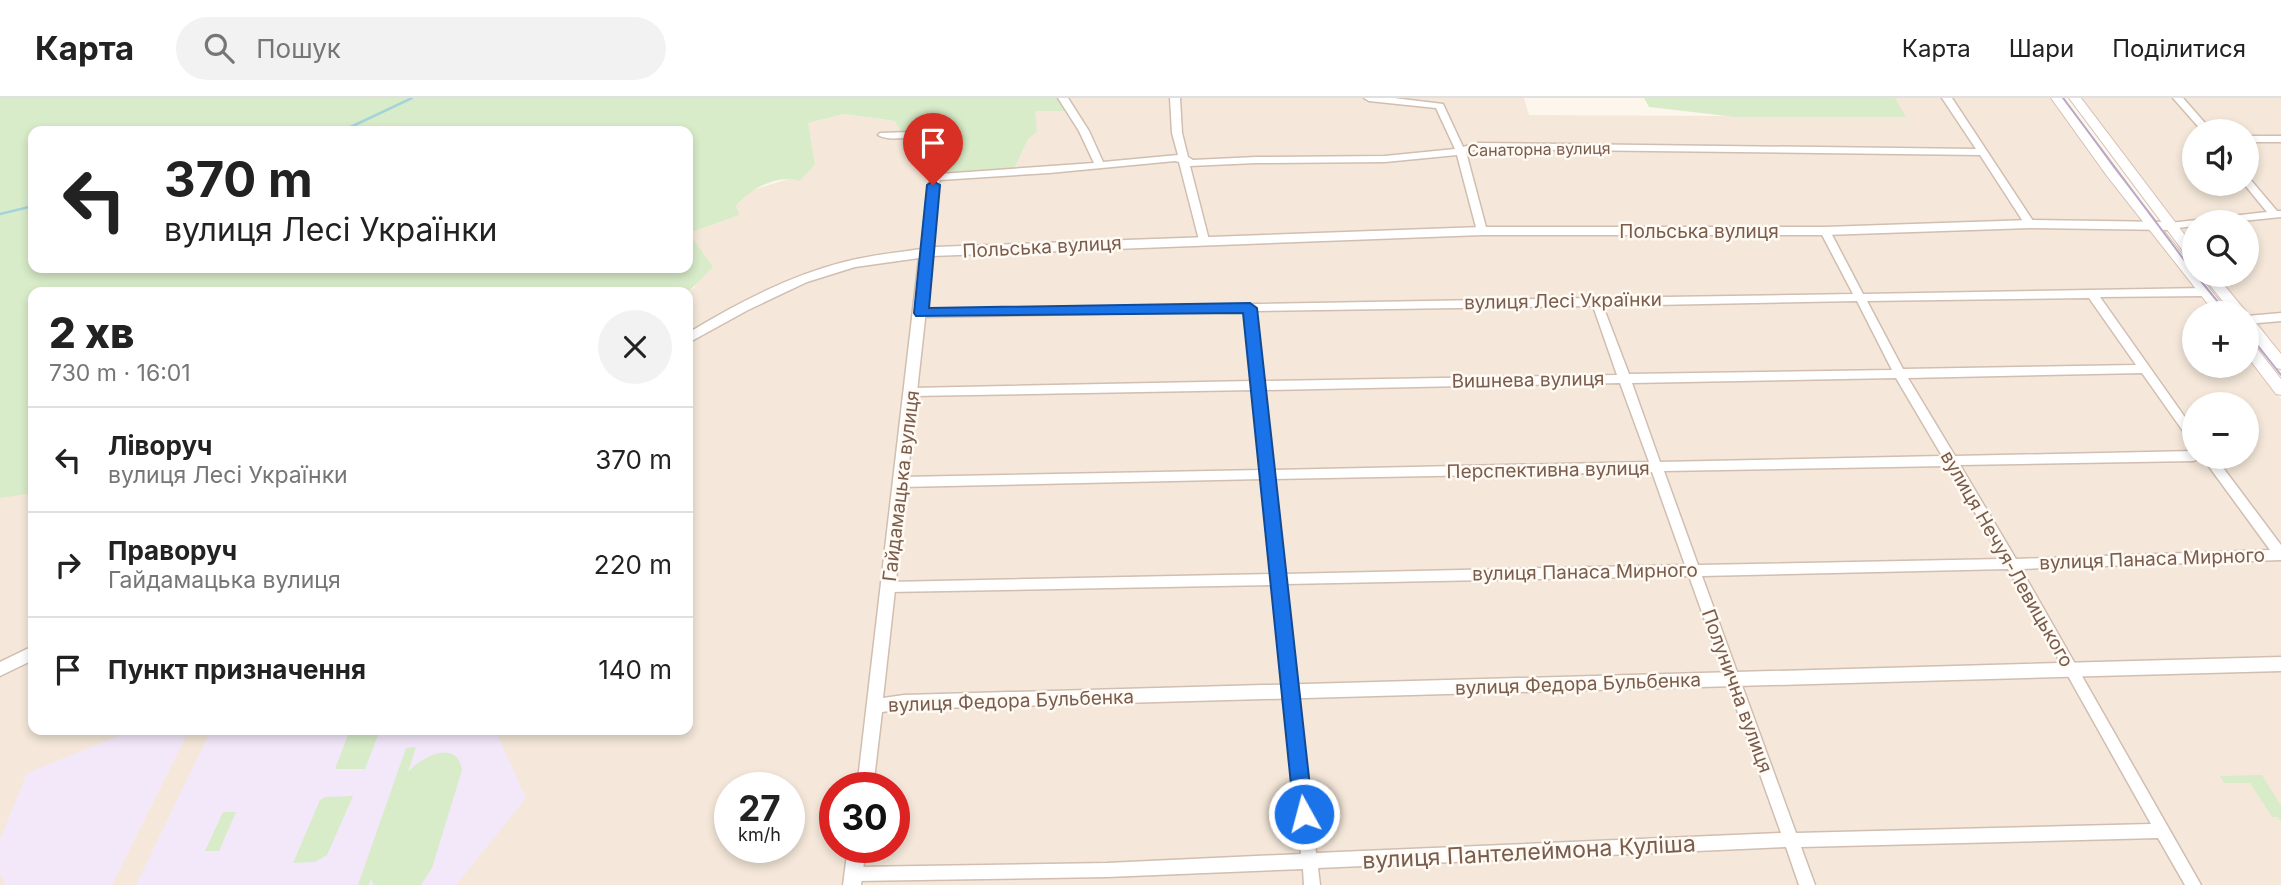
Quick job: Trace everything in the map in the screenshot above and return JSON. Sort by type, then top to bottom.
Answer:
[{"type":"main road","points":[[2057,98],[2151,226],[2212,301]]},
{"type":"main road","points":[[2075,98],[2182,241]]},
{"type":"main road","points":[[2219,287],[2230,301]]},
{"type":"main road","points":[[2259,336],[2281,364]]},
{"type":"main road","points":[[2259,362],[2281,390]]},
{"type":"street","points":[[1063,98],[1084,131],[1100,165]]},
{"type":"street","points":[[1175,98],[1177,133],[1204,240]]},
{"type":"street","points":[[1368,98],[1438,102],[1463,157],[1482,231]]},
{"type":"street","points":[[1947,98],[2030,224]]},
{"type":"street","points":[[2178,98],[2196,119]]},
{"type":"street","points":[[883,135],[911,135],[920,139],[935,181]]},
{"type":"street","points":[[2259,139],[2281,139]]},
{"type":"street","name":"Санаторна вулиця","points":[[935,181],[1184,159],[1192,163],[1256,159],[1413,157],[1450,154],[1478,146],[1982,152]]},
{"type":"street","name":"Гайдамацька вулиця","points":[[867,772],[935,181]]},
{"type":"street","points":[[2259,194],[2278,214]]},
{"type":"street","points":[[2259,216],[2278,214]]},
{"type":"street","name":"Польська вулиця","points":[[693,336],[735,311],[824,273],[867,261],[926,253],[1482,231],[1825,231],[2030,224],[2182,224]]},
{"type":"street","name":"вулиця Нечуя-Левицького","points":[[1825,231],[1900,374],[2012,564],[2193,885]]},
{"type":"street","name":"вулиця Лесі Українки","points":[[921,313],[2205,292]]},
{"type":"street","points":[[2093,295],[2182,421]]},
{"type":"street","name":"Полунична вулиця","points":[[1596,300],[1807,885]]},
{"type":"street","points":[[1250,308],[1256,386],[1280,578],[1312,885]]},
{"type":"street","points":[[2259,320],[2281,317]]},
{"type":"street","name":"Вишнева вулиця","points":[[912,392],[2145,369]]},
{"type":"street","name":"Перспективна вулиця","points":[[901,482],[2182,456]]},
{"type":"street","points":[[2217,469],[2281,555]]},
{"type":"street","name":"вулиця Панаса Мирного","points":[[890,587],[2012,564],[2281,555]]},
{"type":"street","points":[[0,668],[28,655]]},
{"type":"street","name":"вулиця Федора Бульбенка","points":[[875,706],[904,702],[2281,664]]},
{"type":"street","name":"вулиця Пантелеймона Куліша","points":[[853,879],[1790,840],[2162,831]]},
{"type":"shaded area","points":[[1061,98],[1524,98],[1529,115],[1905,117],[1895,98],[2053,98],[2182,270],[2182,287],[2195,287],[2206,301],[2182,301],[2182,378],[2259,378],[2259,371],[2281,399],[2281,885],[859,885],[861,863],[910,863],[910,772],[872,772],[940,174],[1014,169],[1028,139],[1035,111]]},
{"type":"shaded area","points":[[2082,98],[2281,98],[2281,354],[2259,327],[2259,301],[2237,301],[2226,287],[2259,287],[2259,210],[2182,210],[2182,232]]},
{"type":"shaded area","points":[[844,114],[895,121],[901,132],[923,131],[924,156],[931,180],[861,772],[819,772],[819,863],[849,863],[846,885],[0,885],[0,428],[28,431],[28,735],[693,735],[693,232],[740,215],[736,206],[750,191],[791,178],[815,164],[807,123]]},
{"type":"shaded area","points":[[121,735],[187,735],[112,885],[5,885],[0,873],[0,840],[27,773]]},
{"type":"shaded area","points":[[209,735],[497,735],[526,798],[456,885],[136,885]]},
{"type":"green space","points":[[0,98],[1061,98],[1069,111],[1035,111],[1037,132],[1028,139],[1014,169],[940,174],[924,146],[922,131],[901,132],[895,121],[844,114],[808,123],[815,164],[800,181],[782,179],[765,184],[736,206],[740,215],[693,232],[693,126],[28,126],[28,273],[693,273],[693,239],[713,267],[693,287],[28,287],[28,494],[0,498]]},
{"type":"green space","points":[[1644,98],[1895,98],[1906,117],[1736,117],[1649,107]]},
{"type":"green space","points":[[348,735],[378,735],[365,769],[335,769]]},
{"type":"green space","points":[[416,747],[408,772],[421,761],[446,752],[459,760],[462,770],[432,868],[421,885],[373,885],[371,878],[369,885],[358,885],[406,748]]},
{"type":"green space","points":[[2262,775],[2281,806],[2281,822],[2278,817],[2272,817],[2250,783],[2224,783],[2220,776]]},
{"type":"green space","points":[[353,796],[327,855],[315,862],[293,863],[320,800],[325,797]]},
{"type":"green space","points":[[223,812],[236,812],[219,851],[205,851]]},
{"type":"waterway","points":[[353,126],[412,98]]},
{"type":"waterway","points":[[0,214],[28,207]]},
{"type":"tram line","points":[[2063,98],[2182,257]]},
{"type":"tram line","points":[[2206,287],[2217,301]]},
{"type":"tram line","points":[[2259,347],[2281,375]]},
{"type":"route","points":[[933,185],[921,313],[1250,308],[1256,386],[1280,578],[1304,814]]}]
